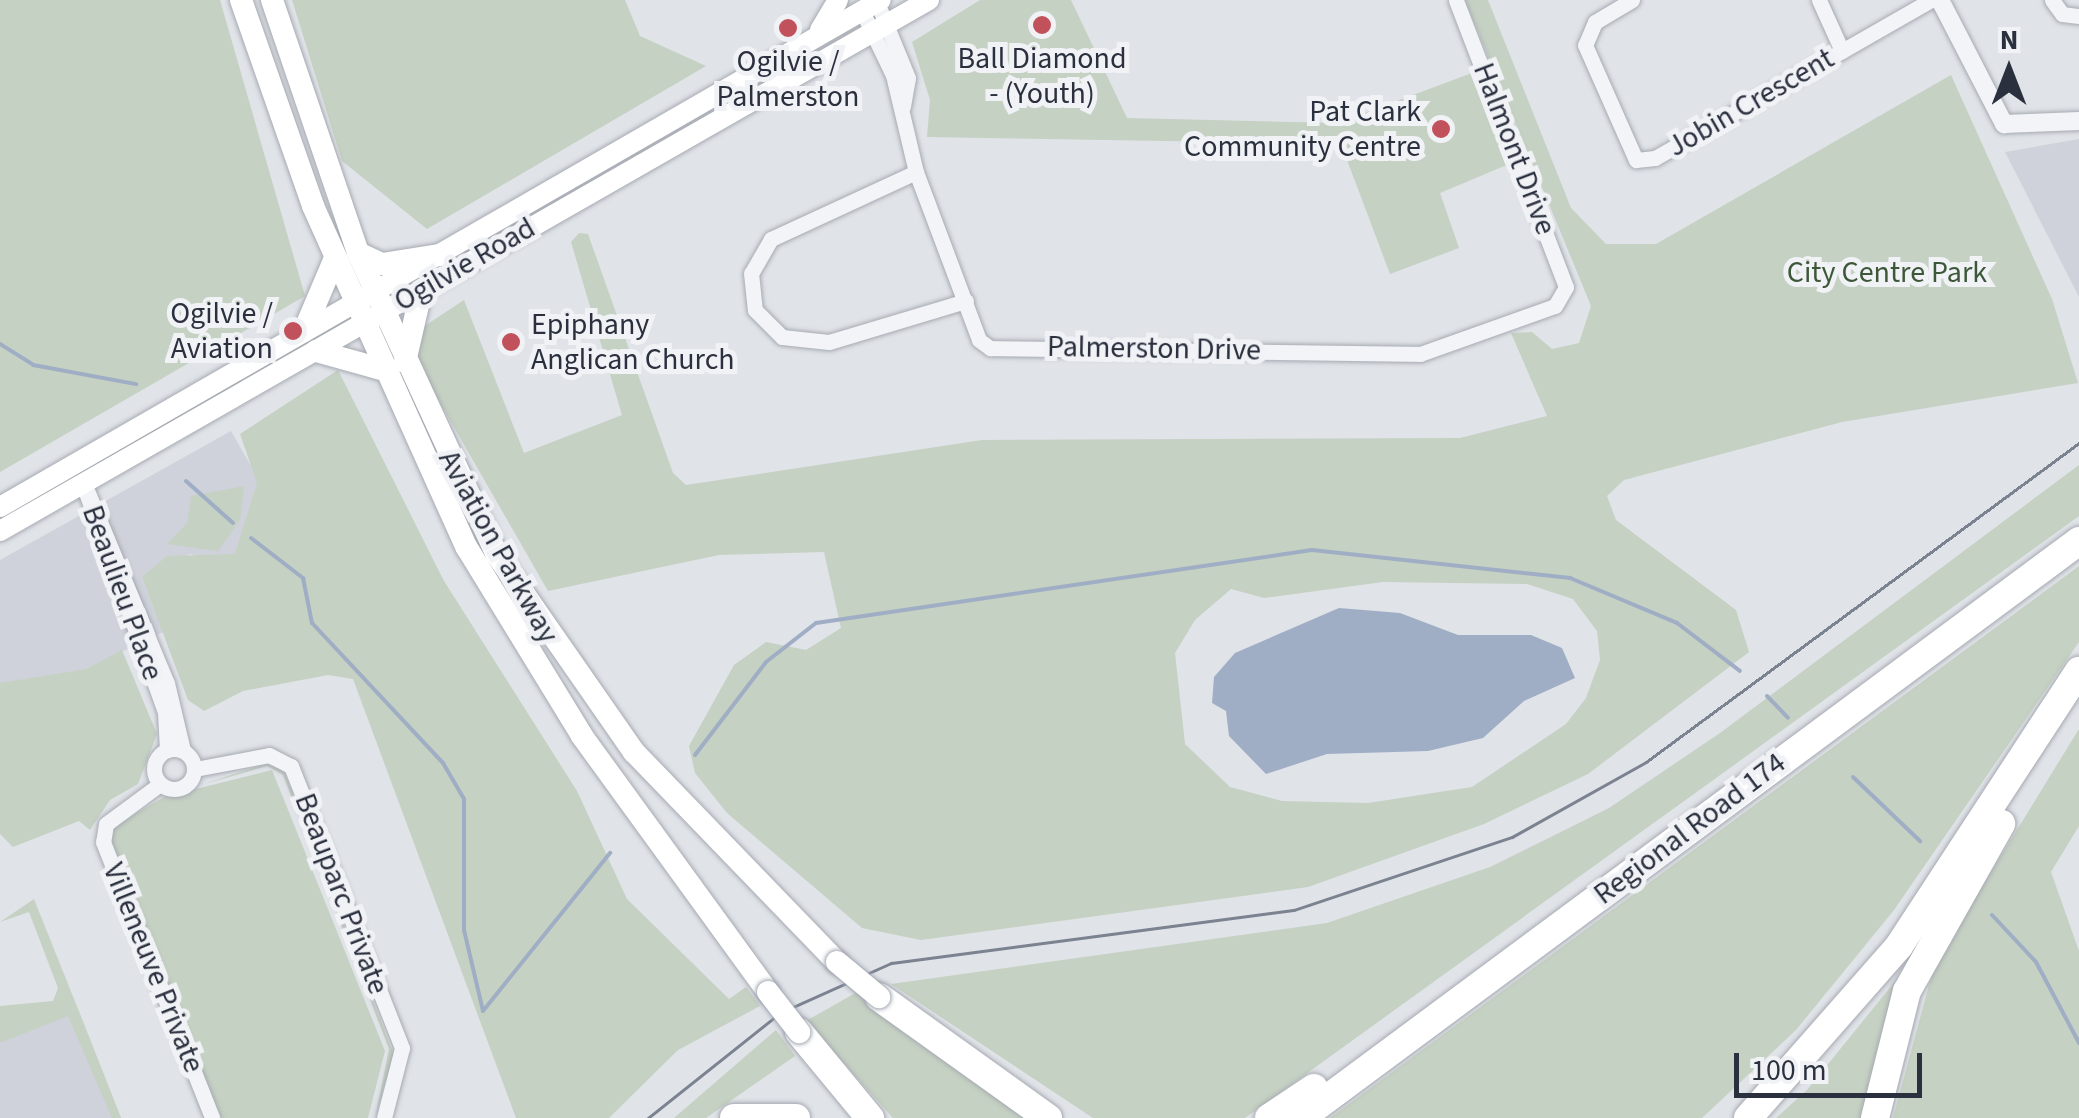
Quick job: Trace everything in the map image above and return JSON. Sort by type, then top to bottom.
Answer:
[{"type":"highway","name":"Regional Road 174","points":[[1301,1118],[2079,541]]},
{"type":"highway","points":[[1748,1118],[1900,946],[2079,672]]},
{"type":"highway","points":[[1876,1118],[1907,991],[2079,693]]},
{"type":"highway","points":[[1269,1118],[1557,927]]},
{"type":"highway","points":[[879,996],[1048,1118]]},
{"type":"highway","points":[[799,1032],[870,1118]]},
{"type":"highway","points":[[734,1118],[796,1118]]},
{"type":"main road","name":"Aviation Parkway","points":[[241,0],[368,308],[405,365],[462,490],[568,667],[670,794],[838,962],[879,996]]},
{"type":"main road","name":"Aviation Parkway","points":[[272,0],[346,256]]},
{"type":"main road","points":[[816,36],[838,0]]},
{"type":"main road","name":"Ogilvie Road","points":[[368,308],[421,292],[929,0]]},
{"type":"main road","name":"Ogilvie Road","points":[[0,507],[368,308],[440,255],[870,3]]},
{"type":"main road","points":[[381,369],[362,356],[310,341],[346,256],[382,264],[440,255]]},
{"type":"main road","points":[[405,365],[421,292]]},
{"type":"main road","name":"Aviation Parkway","points":[[368,308],[381,369],[466,548],[544,679],[799,1032]]},
{"type":"main road","name":"Ogilvie Road","points":[[0,531],[310,341]]},
{"type":"street","name":"Halmont Drive","points":[[1456,0],[1564,283],[1562,300]]},
{"type":"street","name":"Jobin Crescent","points":[[1632,0],[1594,22],[1585,46],[1636,160],[1655,158],[1931,0]]},
{"type":"street","points":[[1819,0],[1842,51]]},
{"type":"street","points":[[1940,0],[2004,124],[2079,121]]},
{"type":"street","points":[[2052,0],[2062,14],[2079,16]]},
{"type":"street","name":"Palmerston Drive","points":[[870,3],[881,28],[916,172],[966,301],[990,348],[1420,354],[1562,300]]},
{"type":"street","points":[[916,172],[771,239],[751,273],[755,310],[782,336],[829,342],[966,301]]},
{"type":"street","name":"Beaulieu Place","points":[[84,482],[86,510],[165,712],[175,750]]},
{"type":"street","points":[[175,750],[195,769],[182,788],[160,784],[155,761],[175,750]]},
{"type":"street","name":"Beauparc Private","points":[[195,769],[269,755],[291,766],[402,1048],[384,1118]]},
{"type":"street","name":"Villeneuve Private","points":[[160,784],[106,824],[103,842],[212,1118]]},
{"type":"shaded area","points":[[2079,139],[2079,297],[2005,152]]},
{"type":"shaded area","points":[[231,431],[277,511],[235,554],[215,561],[190,554],[142,577],[163,632],[86,669],[0,688],[0,560]]},
{"type":"shaded area","points":[[78,1009],[121,1118],[0,1118],[0,1016]]},
{"type":"green space","points":[[0,0],[220,0],[305,296],[0,472]]},
{"type":"green space","points":[[292,0],[625,0],[640,36],[706,66],[427,229],[342,161]]},
{"type":"green space","points":[[980,0],[1071,0],[1127,118],[1338,123],[1472,73],[1509,164],[1440,193],[1459,248],[1390,274],[1341,144],[927,137],[930,100],[912,42]]},
{"type":"green space","name":"City Centre Park","points":[[1465,0],[1488,0],[1571,208],[1606,244],[1656,244],[1951,75],[2052,299],[2078,383],[1842,422],[1624,480],[1607,496],[1616,520],[1736,610],[1749,652],[1588,774],[1484,824],[1308,887],[921,940],[862,928],[727,813],[695,773],[689,746],[734,665],[766,642],[806,650],[841,628],[824,552],[719,555],[548,591],[416,361],[423,327],[464,300],[524,453],[622,415],[571,242],[579,233],[588,234],[673,473],[686,485],[982,440],[1460,438],[1547,416],[1511,333],[1532,332],[1552,349],[1579,343],[1591,306]],"holes":[[[1383,582],[1527,584],[1573,599],[1597,631],[1600,660],[1586,698],[1566,724],[1472,787],[1368,803],[1282,801],[1230,787],[1185,744],[1175,653],[1195,620],[1231,589],[1264,598]]]},
{"type":"green space","points":[[338,370],[444,581],[577,791],[627,899],[729,999],[746,987],[760,1006],[678,1050],[609,1118],[516,1118],[353,679],[328,675],[243,691],[204,711],[188,700],[142,577],[167,556],[235,554],[257,483],[240,434]]},
{"type":"green space","points":[[2079,465],[2079,516],[1245,1118],[1093,1118],[891,984],[1327,923],[1490,867],[1609,808],[1720,733]]},
{"type":"green space","points":[[244,486],[240,520],[218,551],[167,544],[187,523],[191,496]]},
{"type":"green space","points":[[2079,566],[2079,642],[1894,910],[1796,1030],[1702,1118],[1330,1118]]},
{"type":"green space","points":[[122,650],[157,734],[138,784],[110,800],[90,830],[79,821],[13,847],[0,834],[0,683],[86,669]]},
{"type":"green space","points":[[2079,729],[2079,826],[2051,872],[2079,951],[2079,1118],[1893,1118],[1935,963]]},
{"type":"green space","points":[[264,764],[280,768],[286,776],[394,1055],[375,1118],[389,1049],[283,775],[267,766],[201,785]]},
{"type":"green space","points":[[272,770],[385,1051],[368,1118],[219,1118],[112,842],[113,827],[164,797]]},
{"type":"green space","points":[[34,899],[121,1118],[112,1118],[68,1016],[0,1043],[0,1006],[53,1001],[58,988],[29,912],[0,922]]},
{"type":"green space","points":[[1901,974],[1866,1118],[1776,1118],[1807,1090]]},
{"type":"green space","points":[[859,991],[1034,1118],[893,1118],[806,1021]]},
{"type":"green space","points":[[776,1030],[795,1056],[706,1118],[674,1118]]},
{"type":"water","points":[[1339,608],[1400,613],[1458,635],[1531,635],[1562,648],[1575,678],[1524,701],[1483,738],[1428,751],[1327,754],[1266,774],[1229,736],[1226,711],[1212,703],[1214,677],[1235,653]]},
{"type":"waterway","points":[[0,344],[33,365],[136,384]]},
{"type":"waterway","points":[[186,481],[233,523]]},
{"type":"waterway","points":[[251,538],[303,578],[312,623],[443,763],[464,799],[464,930],[483,1011],[610,853]]},
{"type":"waterway","points":[[695,755],[766,662],[816,623],[1312,550],[1570,578],[1677,623],[1740,671]]},
{"type":"waterway","points":[[1767,696],[1788,718]]},
{"type":"waterway","points":[[1853,777],[1920,841]]},
{"type":"waterway","points":[[1992,915],[2036,962],[2079,1043]]},
{"type":"tram line","points":[[648,1118],[780,1013],[891,963],[1294,910],[1512,837],[1646,762],[2079,443]]},
{"type":"place","name":"Ball Diamond - (Youth)","points":[[1042,25]]},
{"type":"place","name":"Ogilvie / Palmerston","points":[[788,28]]},
{"type":"place","name":"Pat Clark Community Centre","points":[[1441,129]]},
{"type":"place","name":"Ogilvie / Aviation","points":[[293,331]]},
{"type":"place","name":"Epiphany Anglican Church","points":[[511,342]]}]
